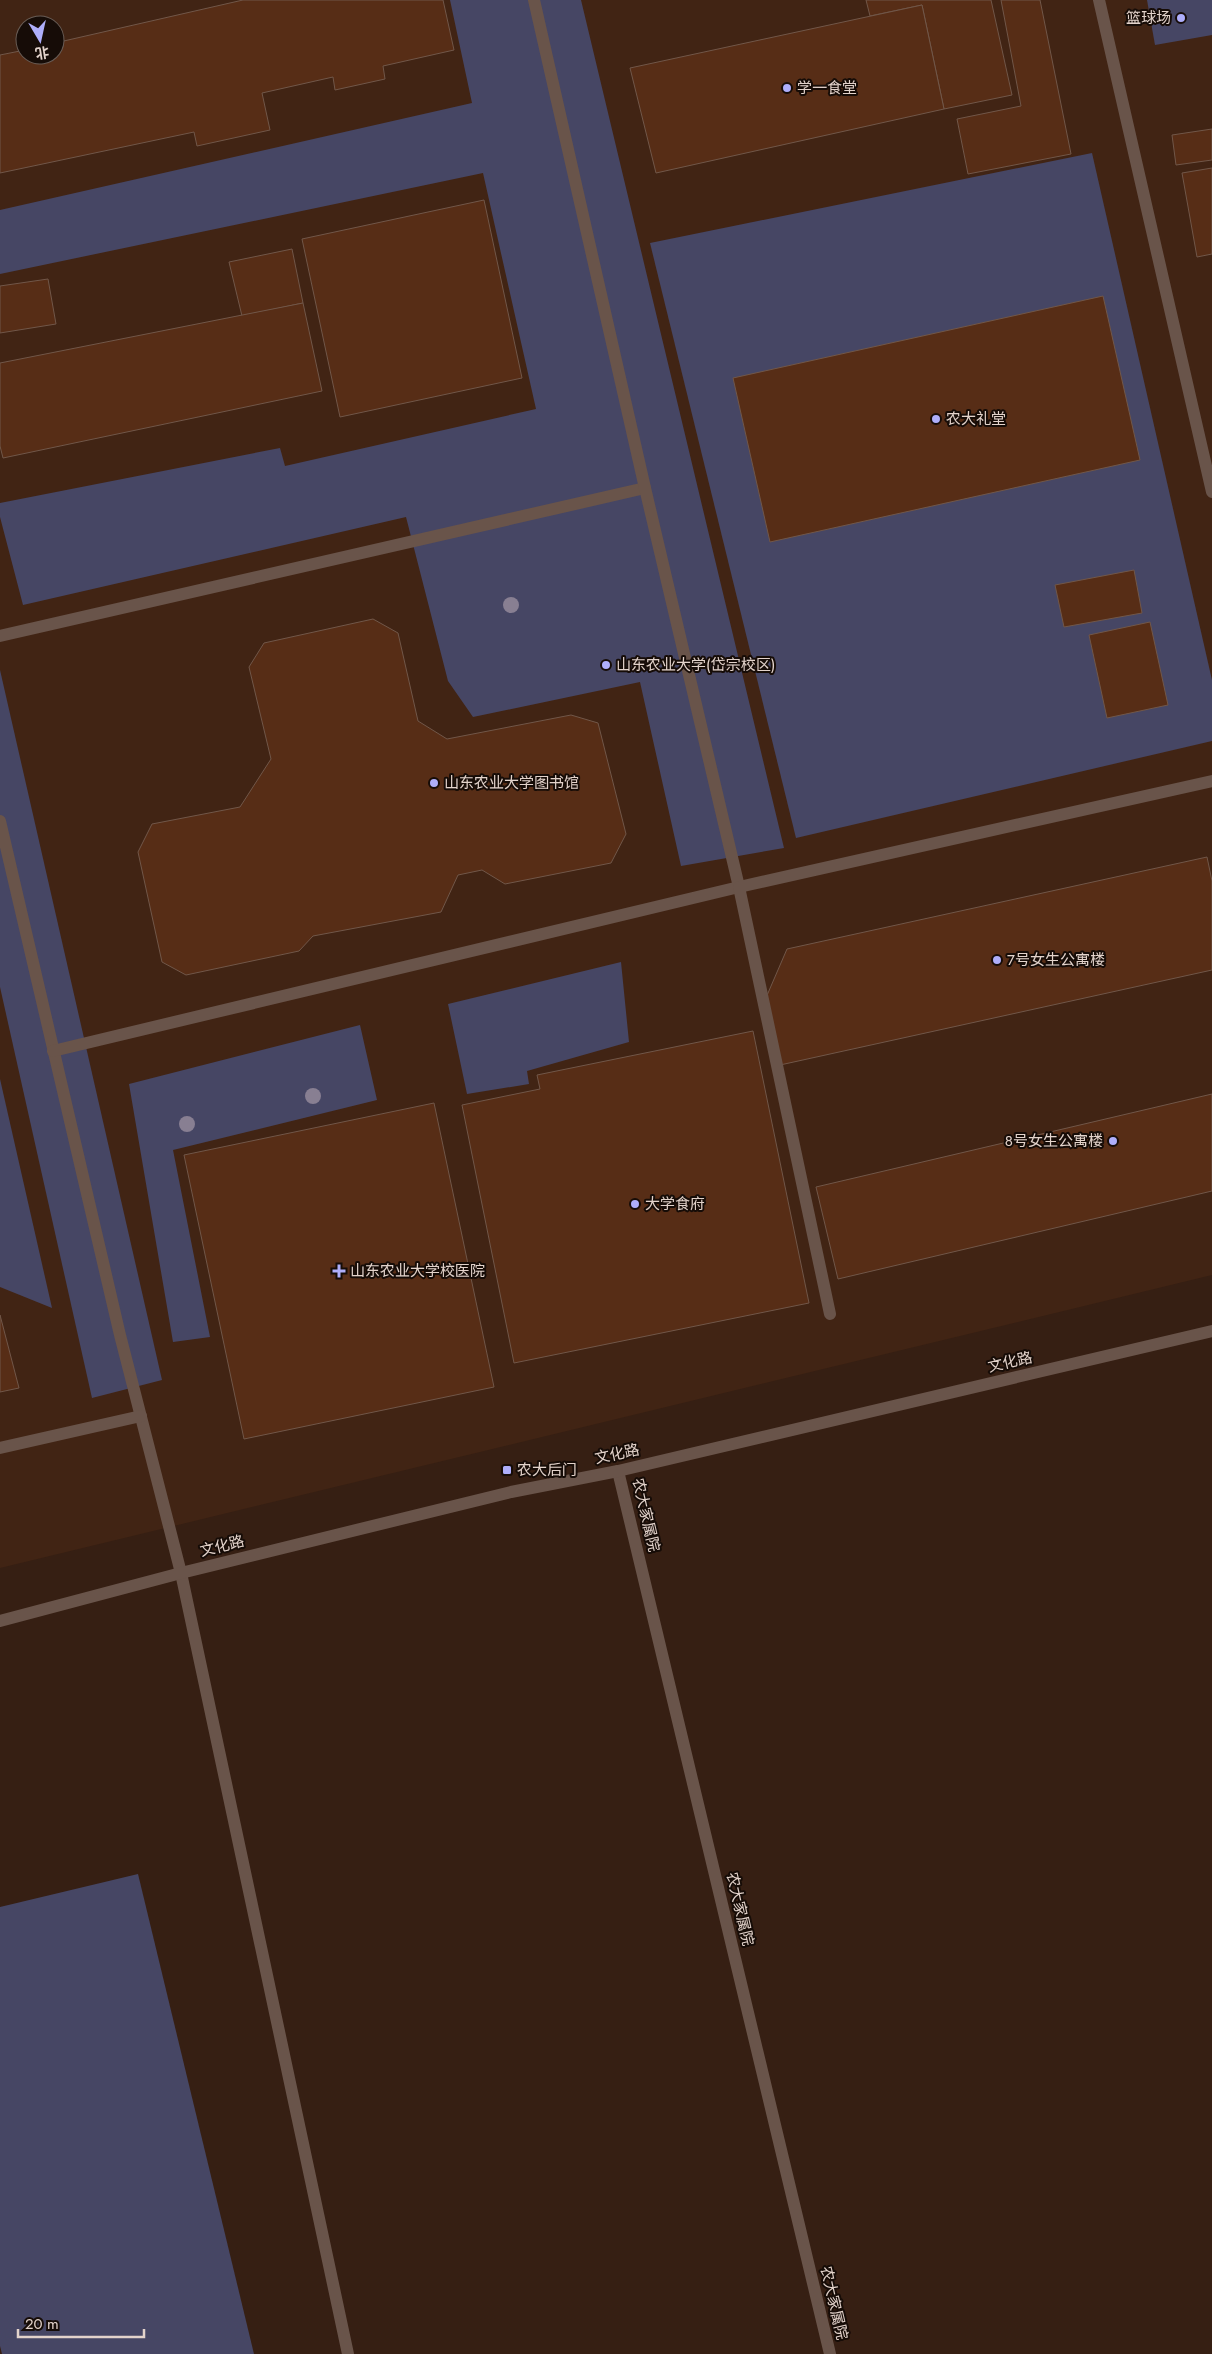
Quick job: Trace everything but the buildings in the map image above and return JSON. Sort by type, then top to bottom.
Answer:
[{"type":"street","points":[[534,0],[645,488],[739,888],[830,1314]]},
{"type":"street","points":[[1099,0],[1212,492]]},
{"type":"street","points":[[0,636],[645,488]]},
{"type":"street","points":[[53,1051],[739,888],[1212,781]]},
{"type":"street","points":[[0,821],[141,1416],[182,1573],[348,2354]]},
{"type":"street","name":"文化路","points":[[0,1621],[182,1573],[511,1492],[618,1471],[1212,1331]]},
{"type":"street","points":[[0,1448],[141,1416]]},
{"type":"street","name":"农大家属院","points":[[618,1471],[830,2354]]},
{"type":"shaded area","name":"山东农业大学(岱宗校区)","points":[[0,0],[1212,0],[1212,1275],[0,1568]]},
{"type":"shaded area","points":[[450,0],[581,0],[784,848],[681,866],[640,682],[473,717],[448,681],[406,517],[23,605],[0,517],[0,503],[280,448],[285,466],[536,409],[483,173],[0,274],[0,210],[472,103]]},
{"type":"shaded area","name":"篮球场","points":[[1147,0],[1212,0],[1212,35],[1155,45]]},
{"type":"shaded area","points":[[1092,153],[1212,680],[1212,741],[796,838],[650,243]]},
{"type":"shaded area","points":[[0,670],[162,1380],[92,1398],[0,987]]},
{"type":"shaded area","points":[[621,962],[629,1042],[527,1071],[529,1084],[467,1094],[448,1004]]},
{"type":"shaded area","points":[[360,1025],[377,1100],[173,1150],[210,1337],[173,1342],[129,1084]]},
{"type":"shaded area","points":[[0,1079],[52,1308],[0,1287]]},
{"type":"shaded area","points":[[138,1874],[254,2354],[2,2354],[0,2346],[0,1907]]},
{"type":"place","name":"篮球场","points":[[1181,18]]},
{"type":"place","name":"学一食堂","points":[[787,88]]},
{"type":"place","name":"农大礼堂","points":[[936,419]]},
{"type":"place","name":"山东农业大学(岱宗校区)","points":[[606,665]]},
{"type":"place","name":"山东农业大学图书馆","points":[[434,783]]},
{"type":"place","name":"7号女生公寓楼","points":[[997,960]]},
{"type":"place","name":"8号女生公寓楼","points":[[1113,1141]]},
{"type":"place","name":"大学食府","points":[[635,1204]]},
{"type":"place","name":"山东农业大学校医院","points":[[339,1271]]},
{"type":"place","name":"农大后门","points":[[507,1470]]}]
